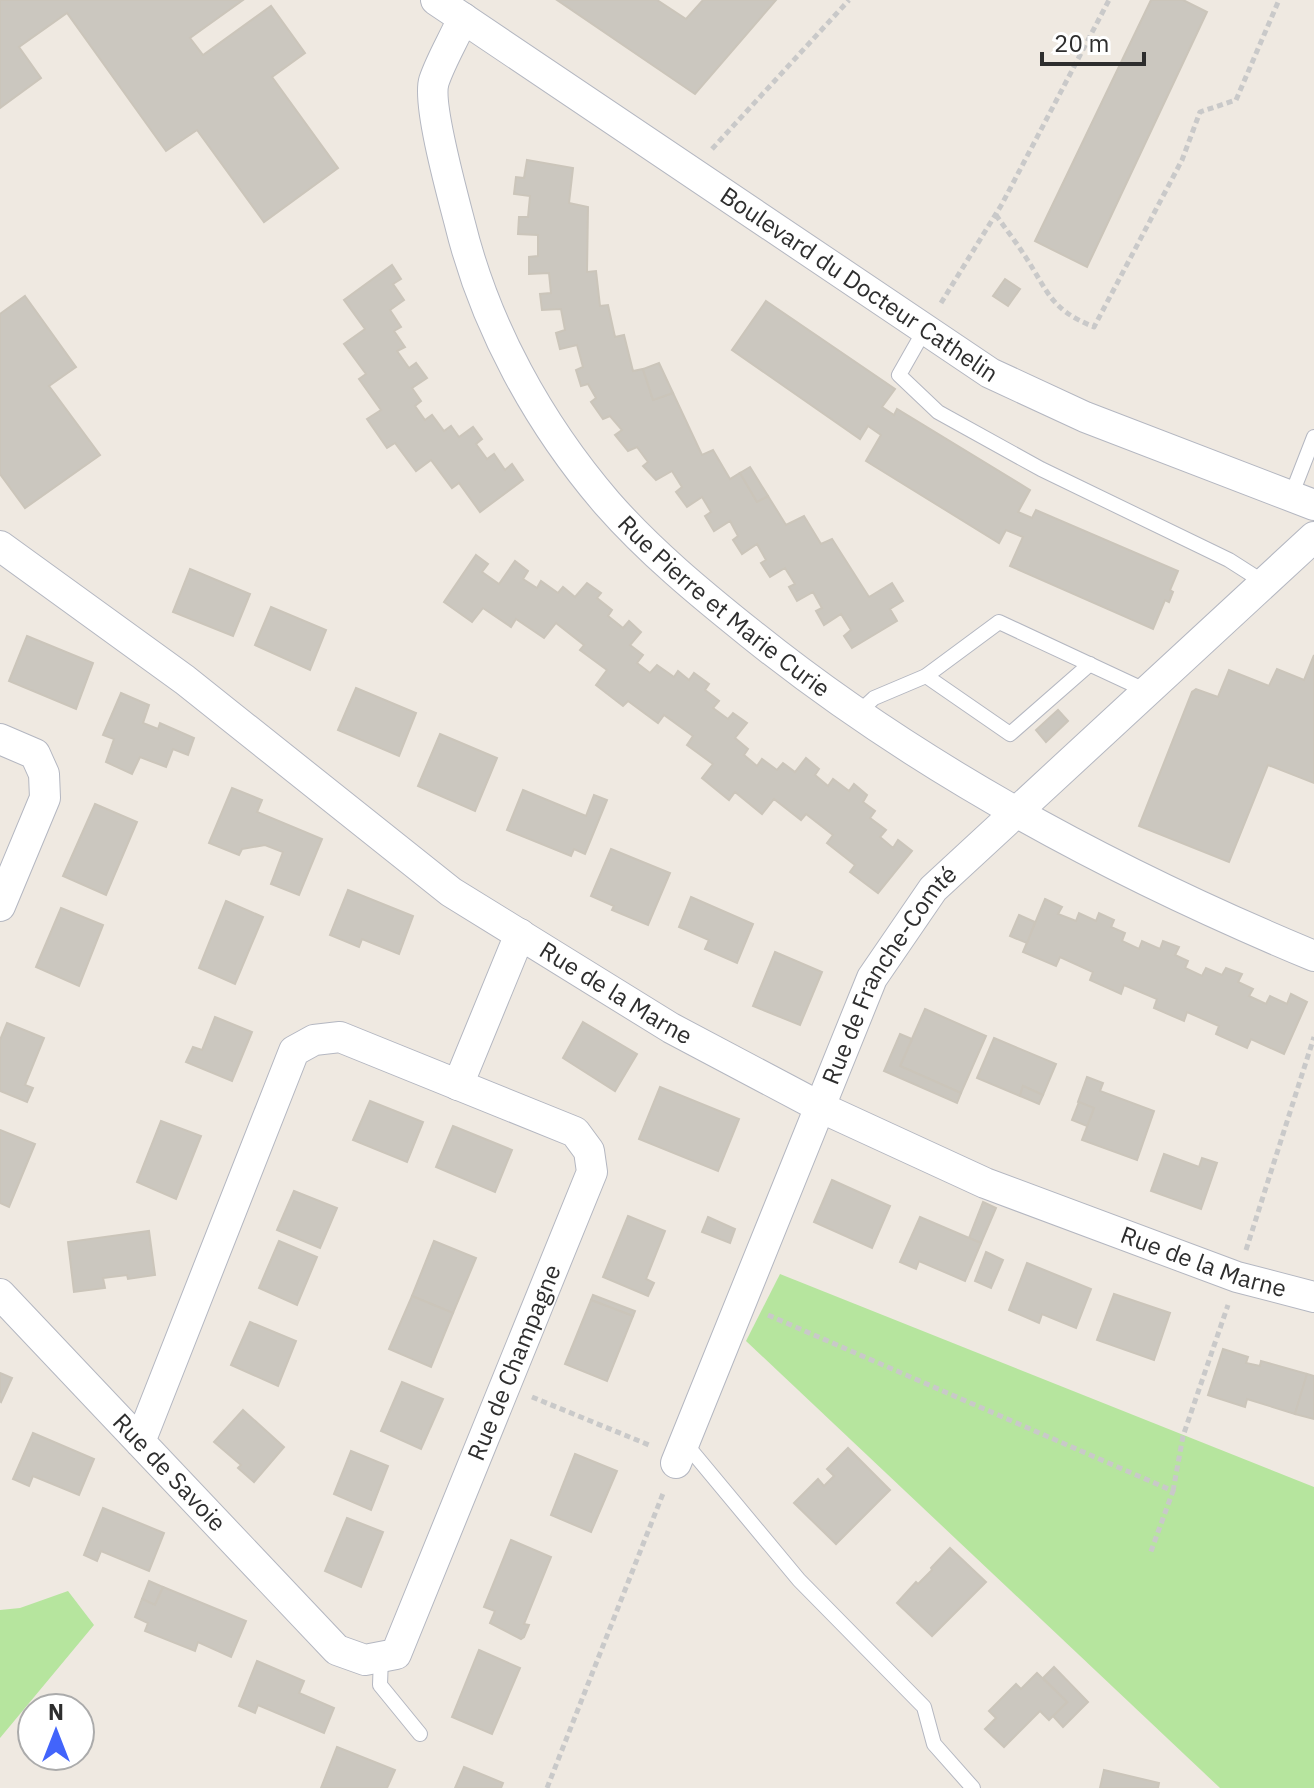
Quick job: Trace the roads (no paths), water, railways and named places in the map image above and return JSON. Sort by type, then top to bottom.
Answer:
[{"type":"street","name":"Boulevard du Docteur Cathelin","points":[[436,0],[990,373],[1059,406],[1302,501]]},
{"type":"street","name":"Rue Pierre et Marie Curie","points":[[463,18],[433,85],[443,157],[469,260],[499,337],[551,430],[608,504],[693,587],[803,676],[917,753],[1017,813],[1132,875],[1314,956]]},
{"type":"street","name":"Rue de Franche-Comté","points":[[680,1454],[872,978],[907,925],[933,889],[1314,537]]},
{"type":"street","name":"Rue de la Marne","points":[[0,546],[185,680],[451,892],[671,1028],[822,1108],[985,1183],[1237,1277],[1314,1297]]},
{"type":"street","points":[[0,739],[35,754],[44,774],[45,798],[0,906]]},
{"type":"street","points":[[458,1085],[520,934]]},
{"type":"street","name":"Rue de Champagne","points":[[140,1442],[294,1051],[314,1040],[340,1037],[575,1132],[589,1151],[592,1172],[396,1654],[381,1657]]},
{"type":"street","name":"Rue de Savoie","points":[[0,1294],[337,1650],[365,1660],[381,1657]]},
{"type":"lane","points":[[924,331],[899,375],[938,412],[1041,469],[1229,560],[1265,583]]},
{"type":"lane","points":[[1302,501],[1314,437]]},
{"type":"lane","points":[[858,713],[874,698],[926,676],[999,622],[1148,692]]},
{"type":"lane","points":[[926,676],[1010,734],[1090,664]]},
{"type":"lane","points":[[680,1454],[924,1707],[934,1744],[973,1788]]},
{"type":"lane","points":[[381,1657],[380,1685],[420,1734]]}]
